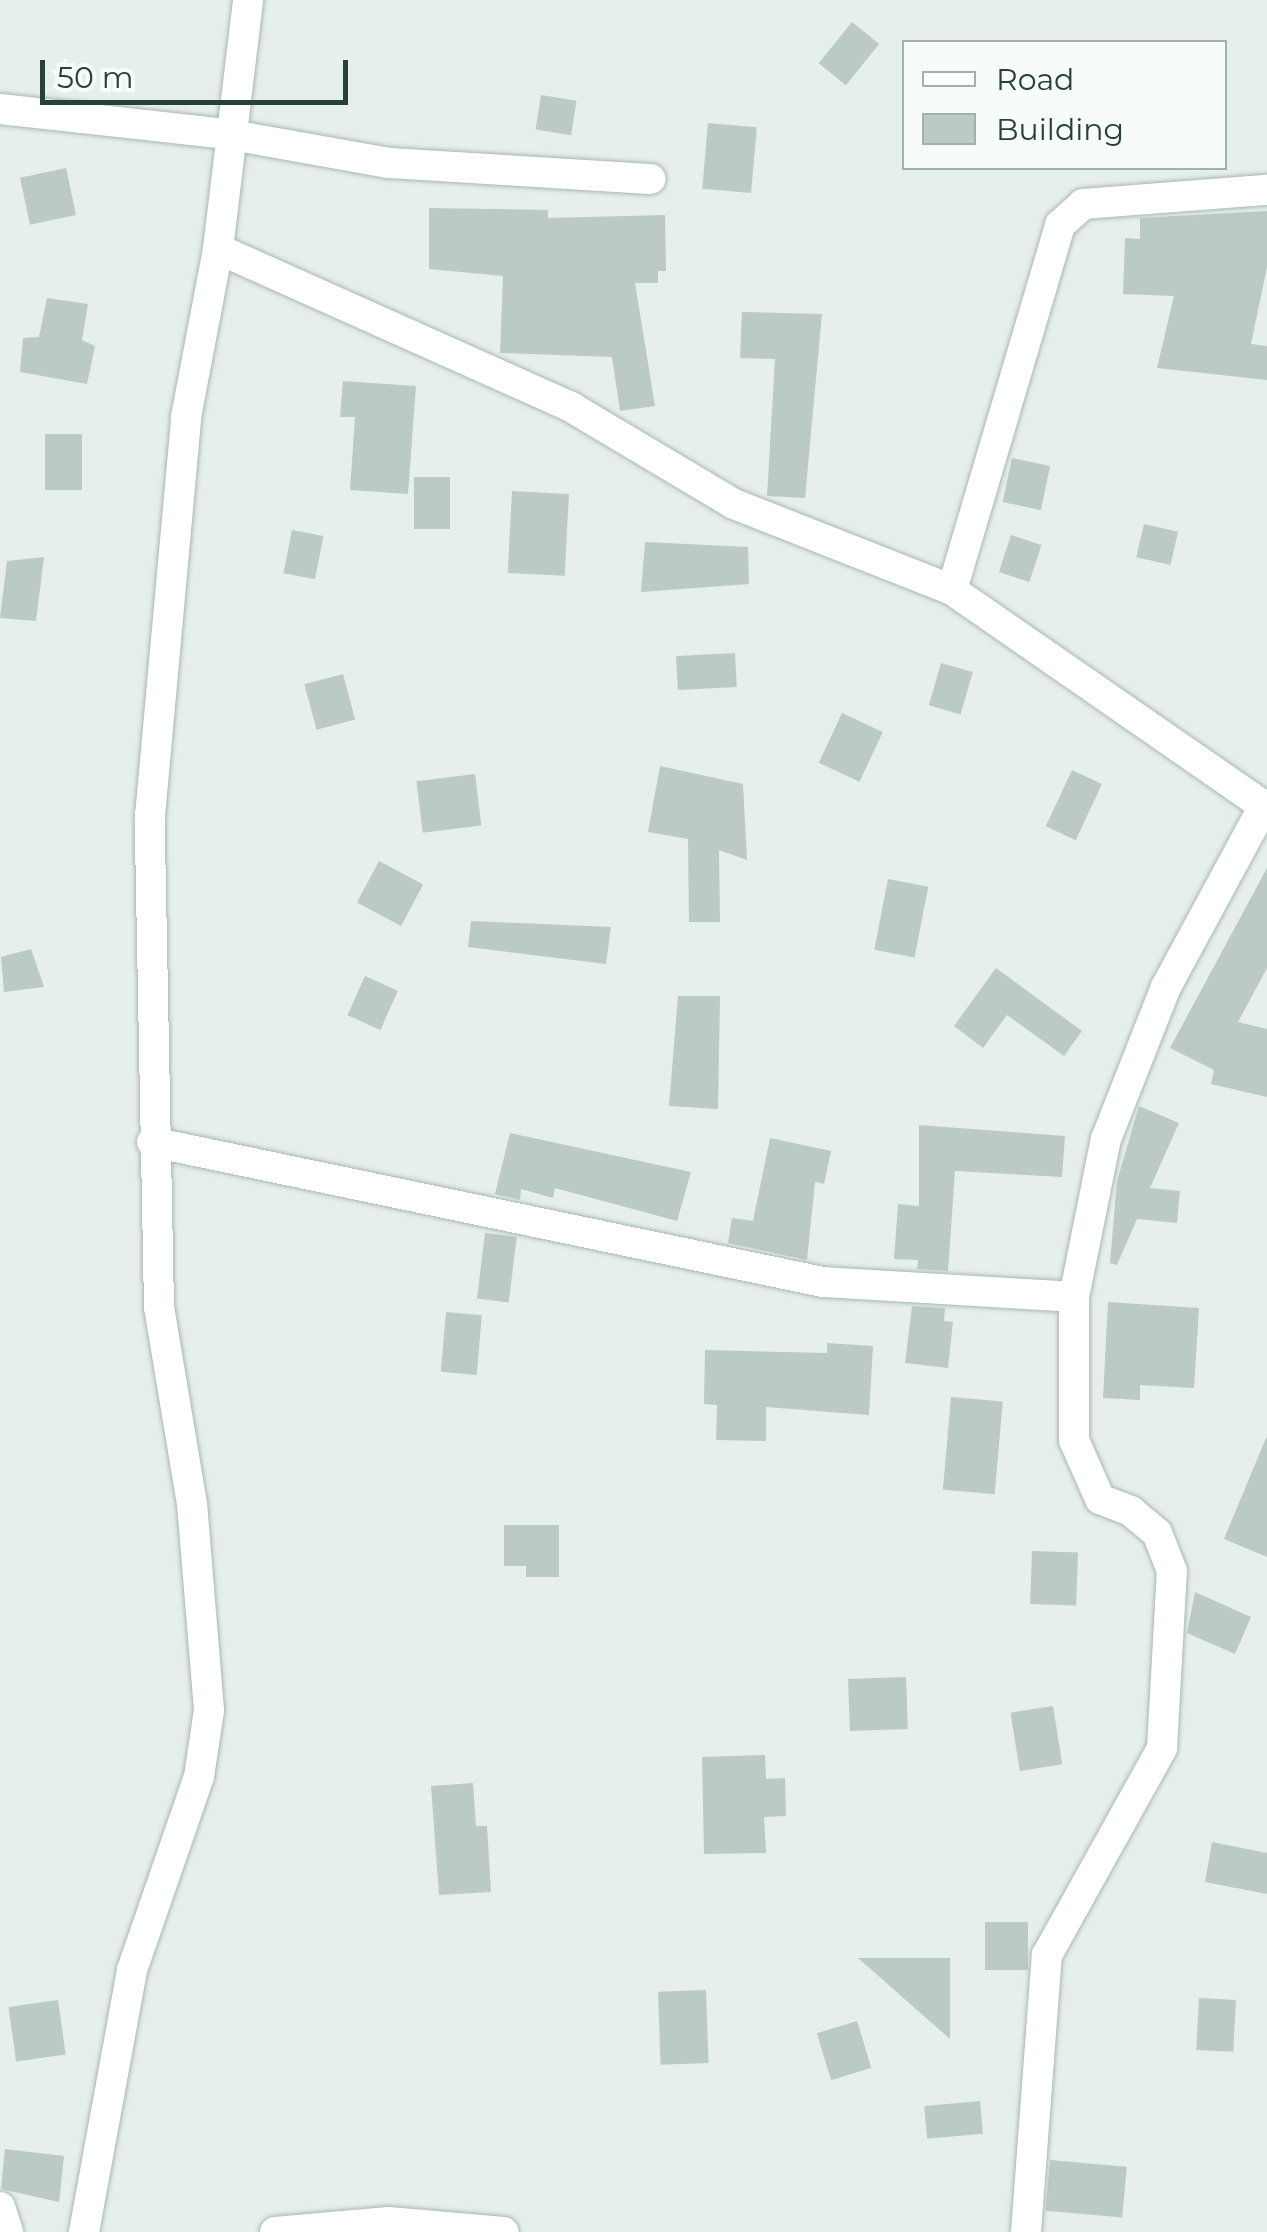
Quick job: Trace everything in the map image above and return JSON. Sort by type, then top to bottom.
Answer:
[{"type":"street","points":[[84,2232],[132,1970],[199,1776],[209,1710],[192,1504],[159,1307],[152,1142],[150,816],[186,417],[218,248],[226,134],[248,0]]},
{"type":"street","points":[[0,110],[226,134],[390,163],[652,178]]},
{"type":"street","points":[[952,590],[1060,225],[1082,204],[1267,190]]},
{"type":"street","points":[[218,248],[571,407],[734,504],[952,590],[1265,807],[1166,987],[1112,1122],[1074,1297],[1074,1440],[1100,1500],[1156,1533],[1172,1571],[1162,1748],[1047,1955],[1026,2232]]},
{"type":"street","points":[[152,1142],[823,1282],[1074,1297]]},
{"type":"street","points":[[0,2207],[8,2232]]},
{"type":"street","points":[[274,2232],[389,2222],[504,2232]]},
{"type":"building","points":[[852,22],[879,44],[846,85],[819,63]]},
{"type":"building","points":[[541,95],[577,101],[571,135],[536,130]]},
{"type":"building","points":[[708,123],[757,127],[751,193],[702,189]]},
{"type":"building","points":[[66,168],[76,215],[30,225],[20,178]]},
{"type":"building","points":[[429,208],[548,210],[548,218],[665,215],[666,271],[658,271],[658,283],[635,283],[655,406],[620,411],[612,357],[500,353],[503,276],[429,269]]},
{"type":"building","points":[[1267,211],[1267,267],[1251,344],[1267,346],[1267,380],[1157,368],[1174,296],[1123,294],[1125,238],[1140,239],[1140,218]]},
{"type":"building","points":[[47,298],[88,304],[82,340],[95,346],[87,384],[20,372],[23,338],[39,337]]},
{"type":"building","points":[[742,312],[822,314],[805,498],[767,496],[775,359],[740,358]]},
{"type":"building","points":[[343,381],[416,386],[408,494],[350,490],[355,417],[340,417]]},
{"type":"building","points":[[45,434],[82,434],[82,490],[45,490]]},
{"type":"building","points":[[1012,458],[1050,466],[1041,510],[1003,502]]},
{"type":"building","points":[[414,477],[450,477],[450,529],[414,529]]},
{"type":"building","points":[[512,491],[569,494],[565,576],[508,573]]},
{"type":"building","points":[[1144,524],[1178,532],[1170,565],[1136,557]]},
{"type":"building","points":[[292,530],[323,536],[315,579],[284,573]]},
{"type":"building","points":[[1011,535],[1041,545],[1029,582],[999,572]]},
{"type":"building","points":[[645,542],[748,547],[749,584],[641,592]]},
{"type":"building","points":[[44,557],[36,621],[0,618],[7,561]]},
{"type":"building","points":[[735,653],[737,687],[678,690],[676,656]]},
{"type":"building","points":[[941,663],[973,672],[961,714],[929,705]]},
{"type":"building","points":[[343,674],[355,719],[317,730],[304,684]]},
{"type":"building","points":[[842,713],[883,732],[860,782],[819,763]]},
{"type":"building","points":[[660,766],[743,784],[747,860],[719,850],[720,922],[689,922],[688,839],[648,832]]},
{"type":"building","points":[[1072,770],[1102,784],[1076,840],[1046,826]]},
{"type":"building","points":[[475,774],[481,826],[423,833],[416,781]]},
{"type":"building","points":[[379,861],[423,884],[401,926],[357,902]]},
{"type":"building","points":[[1267,868],[1267,968],[1238,1022],[1267,1029],[1267,1097],[1211,1084],[1214,1070],[1170,1048]]},
{"type":"building","points":[[888,879],[928,887],[915,958],[874,950]]},
{"type":"building","points":[[471,921],[611,927],[606,964],[468,947]]},
{"type":"building","points":[[31,949],[44,987],[4,992],[1,957]]},
{"type":"building","points":[[996,968],[1082,1031],[1064,1056],[1007,1015],[983,1048],[954,1026]]},
{"type":"building","points":[[365,976],[398,991],[380,1030],[348,1015]]},
{"type":"building","points":[[678,996],[720,996],[718,1109],[669,1106]]},
{"type":"building","points":[[1139,1106],[1179,1123],[1150,1188],[1180,1191],[1177,1223],[1137,1219],[1117,1265],[1110,1263],[1117,1181]]},
{"type":"building","points":[[919,1125],[1065,1136],[1062,1177],[955,1171],[948,1271],[917,1269],[918,1260],[894,1259],[898,1204],[919,1206]]},
{"type":"building","points":[[510,1133],[691,1172],[677,1221],[555,1188],[553,1198],[521,1189],[520,1200],[495,1194]]},
{"type":"building","points":[[770,1138],[831,1151],[824,1184],[815,1182],[807,1260],[728,1243],[732,1218],[753,1221]]},
{"type":"building","points":[[485,1233],[517,1237],[509,1302],[477,1299]]},
{"type":"building","points":[[1108,1302],[1199,1308],[1194,1388],[1140,1385],[1140,1400],[1103,1398]]},
{"type":"building","points":[[912,1306],[945,1308],[944,1321],[953,1322],[948,1368],[905,1363]]},
{"type":"building","points":[[446,1312],[482,1315],[477,1375],[441,1372]]},
{"type":"building","points":[[827,1343],[873,1346],[869,1415],[766,1407],[766,1441],[716,1440],[717,1405],[704,1404],[705,1350],[827,1353]]},
{"type":"building","points":[[951,1397],[1003,1402],[995,1494],[943,1490]]},
{"type":"building","points":[[1267,1438],[1267,1557],[1224,1539]]},
{"type":"building","points":[[504,1525],[559,1525],[559,1577],[526,1577],[526,1566],[504,1566]]},
{"type":"building","points":[[1032,1551],[1078,1553],[1076,1606],[1030,1604]]},
{"type":"building","points":[[1195,1592],[1251,1617],[1235,1654],[1187,1633]]},
{"type":"building","points":[[906,1677],[908,1729],[850,1731],[848,1679]]},
{"type":"building","points":[[1053,1706],[1062,1764],[1020,1771],[1011,1713]]},
{"type":"building","points":[[765,1755],[766,1779],[785,1778],[786,1816],[764,1817],[766,1853],[704,1854],[702,1757]]},
{"type":"building","points":[[473,1783],[476,1826],[487,1826],[491,1892],[439,1895],[431,1786]]},
{"type":"building","points":[[1212,1842],[1267,1853],[1267,1894],[1205,1882]]},
{"type":"building","points":[[985,1922],[1028,1922],[1028,1970],[985,1970]]},
{"type":"building","points":[[858,1958],[950,1958],[950,2039]]},
{"type":"building","points":[[706,1990],[709,2063],[661,2065],[658,1992]]},
{"type":"building","points":[[1199,1998],[1236,2000],[1233,2052],[1196,2050]]},
{"type":"building","points":[[58,2000],[66,2054],[16,2061],[8,2007]]},
{"type":"building","points":[[857,2021],[871,2068],[831,2080],[817,2033]]},
{"type":"building","points":[[980,2101],[983,2134],[927,2139],[924,2106]]},
{"type":"building","points":[[5,2149],[64,2156],[59,2202],[1,2189]]},
{"type":"building","points":[[1050,2160],[1127,2167],[1122,2218],[1046,2211]]}]
